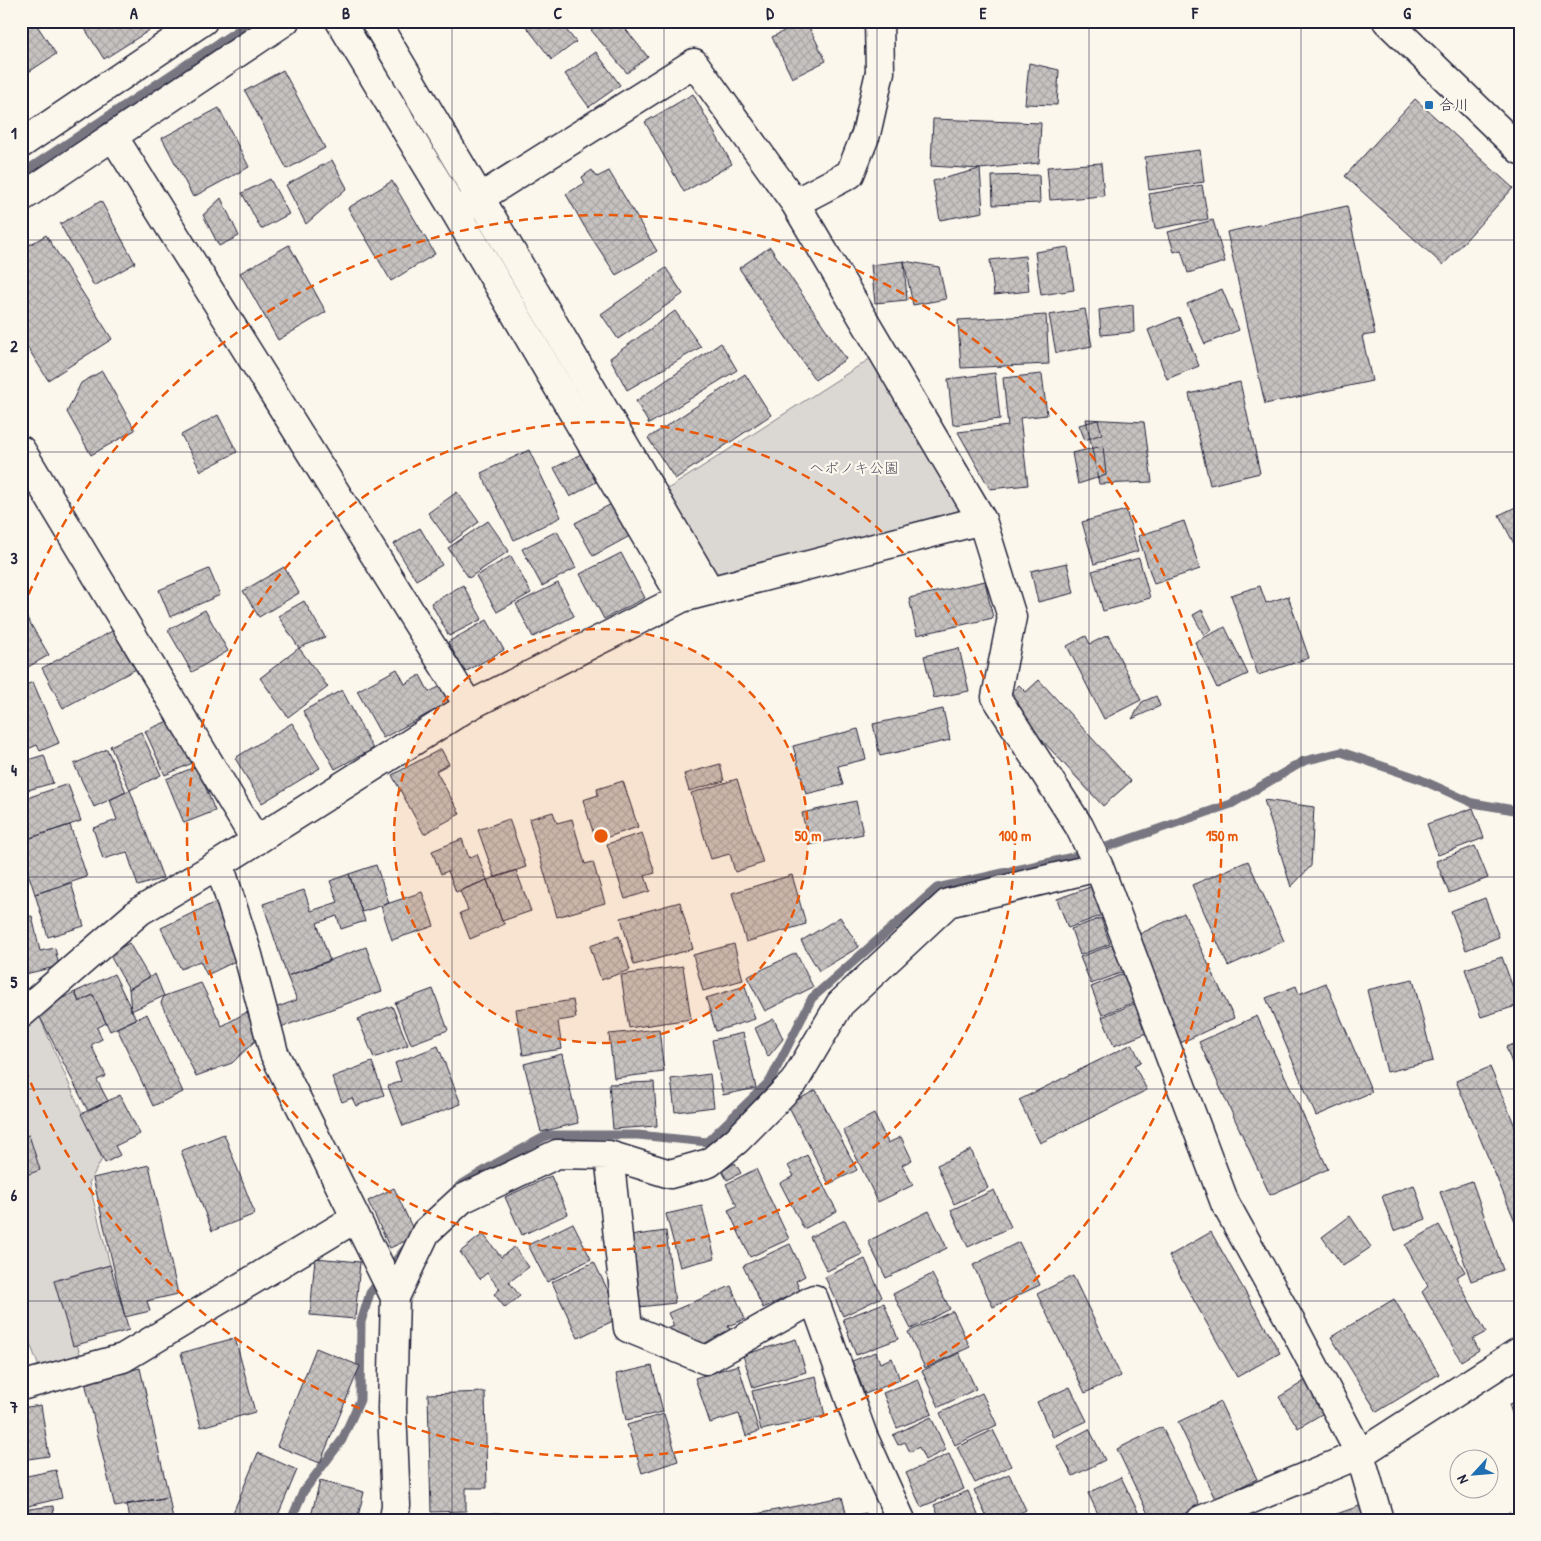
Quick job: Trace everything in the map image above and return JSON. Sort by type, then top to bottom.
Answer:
[{"type":"main road","points":[[21,144],[203,21]]},
{"type":"main road","points":[[21,198],[285,21]]},
{"type":"main road","points":[[340,21],[456,213],[682,598]]},
{"type":"main road","points":[[375,21],[710,591]]},
{"type":"main road","points":[[795,203],[850,174],[866,134],[880,72],[880,21]]},
{"type":"main road","points":[[1387,21],[1520,150]]},
{"type":"main road","points":[[456,213],[694,63],[795,203],[982,520],[1012,617],[996,697],[1079,826],[1099,867],[1225,1203],[1293,1326],[1360,1454],[1380,1520]]},
{"type":"main road","points":[[113,136],[469,706]]},
{"type":"main road","points":[[21,450],[256,842]]},
{"type":"main road","points":[[21,1014],[140,911],[256,842],[469,706],[682,598],[982,520]]},
{"type":"main road","points":[[219,864],[248,955],[274,1053],[395,1297]]},
{"type":"main road","points":[[394,1520],[396,1505],[392,1408],[395,1297],[426,1232],[462,1200],[557,1154],[609,1155],[670,1174],[708,1163],[737,1140],[794,1082],[840,1004],[948,903],[1099,867]]},
{"type":"main road","points":[[609,1155],[628,1328],[706,1360],[814,1299],[863,1436],[901,1520]]},
{"type":"main road","points":[[21,1386],[123,1358],[356,1218]]},
{"type":"main road","points":[[1201,1520],[1360,1454],[1520,1350]]},
{"type":"green space","name":"ヘボノキ公園","points":[[882,351],[982,520],[693,594],[649,501]]},
{"type":"green space","points":[[21,1011],[37,1011],[102,1159],[89,1183],[110,1265],[59,1279],[84,1369],[44,1380],[21,1320]]},
{"type":"building","points":[[21,21],[34,21],[56,54],[21,77]]},
{"type":"building","points":[[80,21],[164,21],[104,59]]},
{"type":"building","points":[[522,21],[559,21],[576,42],[552,60]]},
{"type":"building","points":[[602,21],[619,21],[648,57],[627,73],[591,30]]},
{"type":"building","points":[[806,21],[826,61],[792,78],[772,37]]},
{"type":"building","points":[[596,52],[620,85],[589,107],[565,74]]},
{"type":"building","points":[[1029,63],[1059,70],[1057,105],[1025,104]]},
{"type":"building","points":[[283,70],[325,148],[287,169],[245,91]]},
{"type":"building","points":[[693,94],[732,164],[684,192],[645,122]]},
{"type":"building","points":[[1415,99],[1513,188],[1443,265],[1345,176]]},
{"type":"building","points":[[219,108],[249,167],[193,197],[162,138]]},
{"type":"building","points":[[933,119],[1041,123],[1039,163],[980,169],[931,166]]},
{"type":"building","points":[[1200,150],[1204,182],[1149,190],[1145,157]]},
{"type":"building","points":[[332,160],[347,188],[306,224],[286,185]]},
{"type":"building","points":[[1101,163],[1104,196],[1050,200],[1047,167]]},
{"type":"building","points":[[980,169],[983,212],[940,220],[933,181]]},
{"type":"building","points":[[592,170],[597,177],[609,171],[657,251],[616,275],[566,194],[585,183],[582,177]]},
{"type":"building","points":[[1039,175],[1040,203],[993,205],[992,176]]},
{"type":"building","points":[[270,179],[289,214],[261,229],[242,193]]},
{"type":"building","points":[[392,181],[435,254],[391,281],[348,208]]},
{"type":"building","points":[[1202,185],[1208,219],[1155,229],[1149,194]]},
{"type":"building","points":[[221,198],[239,236],[219,246],[203,215]]},
{"type":"building","points":[[101,201],[135,263],[94,286],[60,224]]},
{"type":"building","points":[[1347,206],[1375,334],[1362,336],[1372,381],[1265,404],[1227,232]]},
{"type":"building","points":[[1213,220],[1225,262],[1188,273],[1181,250],[1174,252],[1168,232]]},
{"type":"building","points":[[46,235],[112,339],[48,380],[21,337],[21,250]]},
{"type":"building","points":[[289,245],[326,312],[278,340],[240,273]]},
{"type":"building","points":[[770,247],[846,359],[815,380],[739,268]]},
{"type":"building","points":[[1068,247],[1074,290],[1041,295],[1035,252]]},
{"type":"building","points":[[1025,256],[1029,291],[994,295],[990,260]]},
{"type":"building","points":[[904,261],[907,300],[875,303],[871,265]]},
{"type":"building","points":[[904,261],[939,267],[946,299],[913,305]]},
{"type":"building","points":[[666,268],[683,294],[618,339],[601,314]]},
{"type":"building","points":[[1222,289],[1239,330],[1205,344],[1187,304]]},
{"type":"building","points":[[1133,305],[1134,332],[1101,335],[1099,310]]},
{"type":"building","points":[[1085,309],[1092,346],[1056,353],[1049,315]]},
{"type":"building","points":[[675,311],[701,347],[627,390],[610,358]]},
{"type":"building","points":[[1046,315],[1049,364],[961,368],[958,320]]},
{"type":"building","points":[[1179,317],[1199,366],[1167,379],[1148,330]]},
{"type":"building","points":[[721,343],[737,370],[649,424],[636,401]]},
{"type":"building","points":[[102,371],[135,430],[91,455],[67,412],[81,383]]},
{"type":"building","points":[[995,373],[1000,419],[953,425],[948,379]]},
{"type":"building","points":[[745,374],[771,415],[675,479],[648,438]]},
{"type":"building","points":[[1042,374],[1047,415],[1020,418],[1028,485],[990,489],[958,432],[1008,426],[1003,378]]},
{"type":"building","points":[[1240,382],[1260,473],[1210,485],[1189,394]]},
{"type":"building","points":[[218,415],[237,452],[201,471],[181,435]]},
{"type":"building","points":[[1086,419],[1144,422],[1152,482],[1099,484]]},
{"type":"building","points":[[1098,420],[1102,434],[1085,440],[1079,425]]},
{"type":"building","points":[[1103,446],[1106,475],[1078,484],[1072,453]]},
{"type":"building","points":[[529,450],[561,517],[514,540],[481,473]]},
{"type":"building","points":[[581,454],[596,482],[570,497],[554,468]]},
{"type":"building","points":[[457,492],[479,522],[450,543],[428,513]]},
{"type":"building","points":[[621,499],[639,531],[593,556],[575,523]]},
{"type":"building","points":[[1520,505],[1520,555],[1499,515]]},
{"type":"building","points":[[1126,510],[1138,551],[1094,564],[1082,522]]},
{"type":"building","points":[[488,521],[509,551],[469,578],[448,548]]},
{"type":"building","points":[[1184,521],[1200,569],[1154,584],[1138,536]]},
{"type":"building","points":[[420,528],[442,565],[416,580],[394,544]]},
{"type":"building","points":[[557,531],[576,568],[542,586],[522,549]]},
{"type":"building","points":[[621,553],[645,598],[604,619],[580,574]]},
{"type":"building","points":[[511,556],[531,593],[497,612],[476,576]]},
{"type":"building","points":[[1139,558],[1150,598],[1103,611],[1092,571]]},
{"type":"building","points":[[1067,563],[1074,593],[1038,602],[1031,571]]},
{"type":"building","points":[[284,567],[299,593],[259,617],[243,591]]},
{"type":"building","points":[[209,569],[220,595],[170,617],[159,590]]},
{"type":"building","points":[[985,581],[993,618],[917,635],[909,598]]},
{"type":"building","points":[[558,583],[574,616],[533,637],[516,604]]},
{"type":"building","points":[[463,585],[482,619],[449,636],[431,603]]},
{"type":"building","points":[[1260,586],[1266,603],[1288,596],[1309,658],[1258,675],[1231,595]]},
{"type":"building","points":[[304,601],[325,637],[299,648],[278,616]]},
{"type":"building","points":[[21,608],[49,655],[21,671]]},
{"type":"building","points":[[205,610],[228,651],[192,672],[168,630]]},
{"type":"building","points":[[1202,610],[1212,630],[1204,635],[1193,615]]},
{"type":"building","points":[[487,620],[504,650],[465,672],[448,642]]},
{"type":"building","points":[[1225,627],[1248,674],[1217,688],[1195,642]]},
{"type":"building","points":[[118,628],[138,668],[63,708],[42,668]]},
{"type":"building","points":[[1108,635],[1141,700],[1104,719],[1067,646],[1086,636],[1090,644]]},
{"type":"building","points":[[299,648],[328,687],[288,717],[260,678]]},
{"type":"building","points":[[959,648],[969,691],[934,698],[924,656]]},
{"type":"building","points":[[397,669],[405,684],[420,675],[429,692],[441,686],[450,702],[383,738],[357,691]]},
{"type":"building","points":[[1039,680],[1131,781],[1103,806],[1004,699],[1019,685],[1026,692]]},
{"type":"building","points":[[33,682],[59,743],[40,751],[37,745],[21,752],[21,687]]},
{"type":"building","points":[[342,690],[373,749],[335,769],[303,711]]},
{"type":"building","points":[[1156,696],[1160,706],[1132,719],[1142,702]]},
{"type":"building","points":[[943,709],[950,740],[880,756],[873,724]]},
{"type":"building","points":[[177,717],[197,761],[165,775],[145,731]]},
{"type":"building","points":[[292,723],[320,768],[262,803],[235,758]]},
{"type":"building","points":[[858,729],[866,759],[838,766],[843,785],[806,794],[793,746]]},
{"type":"building","points":[[141,732],[161,775],[130,790],[110,746]]},
{"type":"building","points":[[107,749],[126,792],[94,807],[74,764]]},
{"type":"building","points":[[441,749],[449,764],[436,771],[460,814],[424,834],[392,775]]},
{"type":"building","points":[[44,755],[53,783],[21,792],[21,762]]},
{"type":"building","points":[[720,764],[724,781],[689,791],[684,774]]},
{"type":"building","points":[[197,766],[215,811],[184,823],[166,779]]},
{"type":"building","points":[[737,779],[763,863],[735,872],[730,854],[711,859],[691,793]]},
{"type":"building","points":[[623,781],[638,827],[596,841],[583,800],[598,795],[597,789]]},
{"type":"building","points":[[68,784],[81,821],[21,841],[21,800]]},
{"type":"building","points":[[130,790],[163,878],[138,886],[127,852],[103,859],[93,828],[117,820],[110,800]]},
{"type":"building","points":[[1264,800],[1314,807],[1311,866],[1291,887]]},
{"type":"building","points":[[856,801],[863,834],[809,845],[802,813]]},
{"type":"building","points":[[1473,808],[1484,838],[1438,855],[1427,824]]},
{"type":"building","points":[[553,812],[557,823],[572,819],[585,864],[593,862],[605,903],[557,917],[529,819]]},
{"type":"building","points":[[509,819],[526,867],[495,878],[478,830]]},
{"type":"building","points":[[70,825],[87,877],[35,894],[21,852],[21,841]]},
{"type":"building","points":[[642,833],[655,873],[645,876],[650,891],[625,899],[607,844]]},
{"type":"building","points":[[462,839],[469,858],[477,854],[487,880],[456,892],[448,871],[441,874],[432,851]]},
{"type":"building","points":[[1475,846],[1488,878],[1449,893],[1436,861]]},
{"type":"building","points":[[1248,861],[1284,941],[1228,966],[1192,885]]},
{"type":"building","points":[[376,865],[389,903],[362,912],[349,874]]},
{"type":"building","points":[[516,870],[531,911],[502,921],[487,880]]},
{"type":"building","points":[[349,874],[365,921],[341,929],[337,916],[317,923],[330,961],[287,976],[263,904],[304,890],[311,911],[338,902],[330,881]]},
{"type":"building","points":[[792,875],[806,924],[746,942],[732,893]]},
{"type":"building","points":[[487,880],[502,921],[505,924],[470,939],[460,913],[468,910],[460,891]]},
{"type":"building","points":[[71,883],[84,926],[48,937],[35,894]]},
{"type":"building","points":[[1093,886],[1103,915],[1068,928],[1057,899]]},
{"type":"building","points":[[422,892],[434,926],[392,940],[381,906]]},
{"type":"building","points":[[1485,898],[1499,937],[1466,950],[1451,911]]},
{"type":"building","points":[[222,899],[248,955],[207,975],[200,961],[181,969],[161,928]]},
{"type":"building","points":[[680,902],[693,949],[634,965],[621,918]]},
{"type":"building","points":[[1184,913],[1234,1018],[1178,1044],[1129,939]]},
{"type":"building","points":[[32,916],[40,951],[55,948],[59,966],[21,975],[21,918]]},
{"type":"building","points":[[840,917],[859,947],[819,971],[801,941]]},
{"type":"building","points":[[1101,918],[1110,944],[1080,955],[1071,929]]},
{"type":"building","points":[[619,936],[630,970],[601,980],[590,946]]},
{"type":"building","points":[[129,943],[149,977],[129,989],[109,954]]},
{"type":"building","points":[[734,944],[743,980],[703,991],[693,955]]},
{"type":"building","points":[[1112,945],[1123,972],[1091,984],[1080,957]]},
{"type":"building","points":[[366,947],[382,991],[276,1029],[269,1010],[297,1000],[287,976]]},
{"type":"building","points":[[796,953],[813,987],[765,1011],[747,977]]},
{"type":"building","points":[[1502,957],[1519,1005],[1481,1017],[1465,969]]},
{"type":"building","points":[[683,966],[691,1019],[629,1028],[621,975]]},
{"type":"building","points":[[114,974],[136,1019],[110,1031],[93,995],[79,1002],[75,992]]},
{"type":"building","points":[[155,974],[164,996],[131,1011],[129,989]]},
{"type":"building","points":[[1123,974],[1131,993],[1141,989],[1144,998],[1102,1015],[1091,987]]},
{"type":"building","points":[[1413,979],[1433,1061],[1387,1072],[1367,990]]},
{"type":"building","points":[[201,983],[222,1026],[247,1012],[257,1039],[232,1063],[196,1076],[161,1003],[164,996]]},
{"type":"building","points":[[1326,983],[1372,1092],[1316,1116],[1266,998],[1296,986],[1299,994]]},
{"type":"building","points":[[745,986],[755,1019],[716,1031],[706,998]]},
{"type":"building","points":[[433,989],[448,1030],[411,1044],[395,1003]]},
{"type":"building","points":[[75,992],[79,1002],[93,995],[106,1023],[97,1028],[102,1039],[91,1045],[106,1076],[97,1080],[108,1101],[88,1111],[37,1011]]},
{"type":"building","points":[[573,1000],[576,1018],[558,1021],[562,1049],[523,1055],[516,1009]]},
{"type":"building","points":[[1136,1003],[1147,1033],[1114,1046],[1102,1017]]},
{"type":"building","points":[[392,1006],[408,1045],[374,1058],[358,1019]]},
{"type":"building","points":[[147,1014],[183,1092],[153,1106],[117,1028]]},
{"type":"building","points":[[1257,1016],[1328,1169],[1270,1195],[1199,1042]]},
{"type":"building","points":[[774,1019],[783,1039],[768,1057],[755,1028]]},
{"type":"building","points":[[659,1029],[664,1072],[614,1078],[609,1034]]},
{"type":"building","points":[[743,1033],[756,1088],[723,1095],[712,1040]]},
{"type":"building","points":[[1520,1042],[1520,1085],[1506,1047]]},
{"type":"building","points":[[1132,1044],[1141,1062],[1134,1065],[1147,1090],[1040,1143],[1019,1100]]},
{"type":"building","points":[[438,1046],[461,1104],[403,1126],[388,1086],[401,1081],[395,1063]]},
{"type":"building","points":[[562,1054],[578,1123],[541,1132],[524,1064]]},
{"type":"building","points":[[372,1062],[384,1095],[356,1106],[352,1098],[342,1102],[332,1077]]},
{"type":"building","points":[[1490,1067],[1520,1138],[1520,1224],[1517,1226],[1456,1081]]},
{"type":"building","points":[[710,1074],[714,1107],[675,1112],[671,1079]]},
{"type":"building","points":[[654,1082],[657,1126],[613,1129],[609,1084]]},
{"type":"building","points":[[816,1090],[857,1170],[829,1184],[788,1105]]},
{"type":"building","points":[[120,1095],[140,1134],[115,1146],[120,1155],[105,1163],[81,1114]]},
{"type":"building","points":[[874,1114],[888,1143],[901,1137],[912,1160],[902,1165],[913,1185],[878,1202],[843,1130]]},
{"type":"building","points":[[224,1134],[255,1214],[212,1231],[181,1151]]},
{"type":"building","points":[[29,1135],[40,1170],[21,1177],[21,1137]]},
{"type":"building","points":[[971,1150],[988,1188],[954,1204],[937,1165]]},
{"type":"building","points":[[807,1155],[837,1211],[804,1229],[780,1183],[794,1176],[788,1166]]},
{"type":"building","points":[[735,1163],[741,1173],[727,1180],[722,1171]]},
{"type":"building","points":[[149,1165],[178,1294],[147,1301],[150,1311],[125,1317],[93,1178]]},
{"type":"building","points":[[756,1169],[789,1239],[750,1257],[728,1210],[737,1206],[726,1184]]},
{"type":"building","points":[[551,1176],[568,1214],[522,1235],[505,1197]]},
{"type":"building","points":[[1472,1181],[1503,1270],[1471,1281],[1440,1192]]},
{"type":"building","points":[[1414,1185],[1426,1219],[1394,1231],[1382,1196]]},
{"type":"building","points":[[394,1188],[416,1236],[390,1248],[368,1201]]},
{"type":"building","points":[[994,1190],[1011,1227],[968,1247],[951,1210]]},
{"type":"building","points":[[702,1206],[715,1258],[680,1267],[666,1214]]},
{"type":"building","points":[[929,1211],[947,1248],[886,1278],[868,1241]]},
{"type":"building","points":[[1350,1216],[1371,1247],[1343,1266],[1322,1237]]},
{"type":"building","points":[[845,1220],[862,1254],[827,1271],[810,1237]]},
{"type":"building","points":[[573,1223],[591,1259],[547,1282],[528,1245]]},
{"type":"building","points":[[1439,1225],[1465,1272],[1456,1277],[1486,1332],[1473,1339],[1479,1350],[1461,1361],[1422,1292],[1428,1286],[1405,1245]]},
{"type":"building","points":[[666,1231],[675,1303],[630,1308],[621,1237]]},
{"type":"building","points":[[1211,1232],[1280,1353],[1237,1377],[1169,1256]]},
{"type":"building","points":[[483,1234],[501,1257],[514,1247],[529,1267],[509,1282],[520,1296],[505,1308],[494,1294],[500,1289],[487,1273],[480,1279],[460,1252]]},
{"type":"building","points":[[1019,1242],[1040,1285],[993,1307],[973,1265]]},
{"type":"building","points":[[790,1244],[805,1276],[796,1281],[800,1291],[763,1308],[743,1266]]},
{"type":"building","points":[[315,1258],[360,1262],[355,1319],[310,1315]]},
{"type":"building","points":[[865,1259],[882,1297],[843,1316],[825,1277]]},
{"type":"building","points":[[594,1262],[621,1317],[578,1338],[552,1282]]},
{"type":"building","points":[[110,1265],[129,1330],[73,1346],[54,1281]]},
{"type":"building","points":[[932,1274],[950,1309],[911,1329],[893,1294]]},
{"type":"building","points":[[1073,1276],[1121,1376],[1085,1393],[1037,1294]]},
{"type":"building","points":[[731,1286],[745,1319],[728,1326],[732,1334],[674,1359],[662,1331],[674,1326],[668,1313]]},
{"type":"building","points":[[1394,1299],[1439,1374],[1377,1412],[1331,1337]]},
{"type":"building","points":[[884,1303],[898,1339],[856,1355],[843,1319]]},
{"type":"building","points":[[953,1311],[970,1347],[925,1368],[908,1332]]},
{"type":"building","points":[[235,1338],[255,1412],[201,1427],[181,1353]]},
{"type":"building","points":[[796,1339],[806,1372],[753,1388],[743,1355]]},
{"type":"building","points":[[316,1348],[360,1366],[320,1463],[277,1446]]},
{"type":"building","points":[[876,1352],[880,1363],[892,1358],[900,1380],[865,1394],[852,1361]]},
{"type":"building","points":[[959,1353],[976,1389],[939,1407],[922,1371]]},
{"type":"building","points":[[738,1365],[759,1431],[746,1436],[739,1414],[710,1423],[695,1378]]},
{"type":"building","points":[[652,1366],[663,1412],[626,1420],[616,1374]]},
{"type":"building","points":[[140,1368],[169,1497],[115,1507],[85,1382]]},
{"type":"building","points":[[816,1376],[825,1416],[761,1430],[752,1391]]},
{"type":"building","points":[[918,1379],[932,1414],[897,1428],[883,1393]]},
{"type":"building","points":[[1308,1379],[1327,1411],[1298,1428],[1279,1397]]},
{"type":"building","points":[[1070,1387],[1087,1421],[1053,1437],[1037,1402]]},
{"type":"building","points":[[485,1392],[487,1488],[466,1488],[466,1511],[431,1512],[428,1394]]},
{"type":"building","points":[[982,1393],[997,1425],[955,1445],[940,1413]]},
{"type":"building","points":[[1520,1401],[1520,1438],[1509,1404]]},
{"type":"building","points":[[1220,1402],[1257,1479],[1215,1499],[1178,1422]]},
{"type":"building","points":[[41,1405],[49,1456],[21,1460],[21,1408]]},
{"type":"building","points":[[664,1414],[678,1461],[642,1473],[627,1425]]},
{"type":"building","points":[[931,1417],[946,1450],[925,1460],[919,1447],[910,1452],[905,1442],[898,1445],[893,1435]]},
{"type":"building","points":[[1162,1427],[1200,1506],[1171,1520],[1151,1520],[1117,1449]]},
{"type":"building","points":[[1089,1429],[1105,1460],[1073,1476],[1057,1446]]},
{"type":"building","points":[[993,1430],[1011,1466],[975,1483],[957,1447]]},
{"type":"building","points":[[258,1453],[297,1470],[276,1520],[230,1520]]},
{"type":"building","points":[[949,1454],[964,1489],[921,1507],[906,1473]]},
{"type":"building","points":[[56,1470],[62,1498],[28,1506],[22,1477]]},
{"type":"building","points":[[1009,1474],[1026,1510],[1006,1520],[988,1520],[974,1490]]},
{"type":"building","points":[[1121,1477],[1138,1512],[1121,1520],[1101,1520],[1088,1493]]},
{"type":"building","points":[[320,1481],[364,1492],[357,1520],[310,1520]]},
{"type":"building","points":[[968,1491],[980,1520],[937,1520],[940,1519],[934,1505]]},
{"type":"building","points":[[169,1497],[173,1520],[152,1520],[151,1517],[130,1520],[127,1504]]},
{"type":"building","points":[[842,1497],[847,1517],[866,1513],[868,1520],[747,1520],[746,1516]]},
{"type":"building","points":[[1365,1504],[1370,1520],[1332,1520],[1331,1516]]},
{"type":"building","points":[[53,1506],[54,1520],[22,1520],[21,1510]]},
{"type":"building","points":[[1510,1512],[1513,1520],[1490,1520]]},
{"type":"building","points":[[489,1514],[531,1515],[531,1520],[489,1520]]},
{"type":"waterway","points":[[21,174],[252,21]]},
{"type":"waterway","points":[[459,1186],[548,1135],[638,1135],[707,1142],[770,1081],[812,998],[937,888],[1086,854],[1231,804],[1304,761],[1341,752],[1417,778],[1473,803],[1520,811]]},
{"type":"waterway","points":[[291,1520],[303,1492],[342,1440],[360,1400],[361,1322],[370,1293],[405,1249]]},
{"type":"place","name":"合川","points":[[1429,105]]}]
